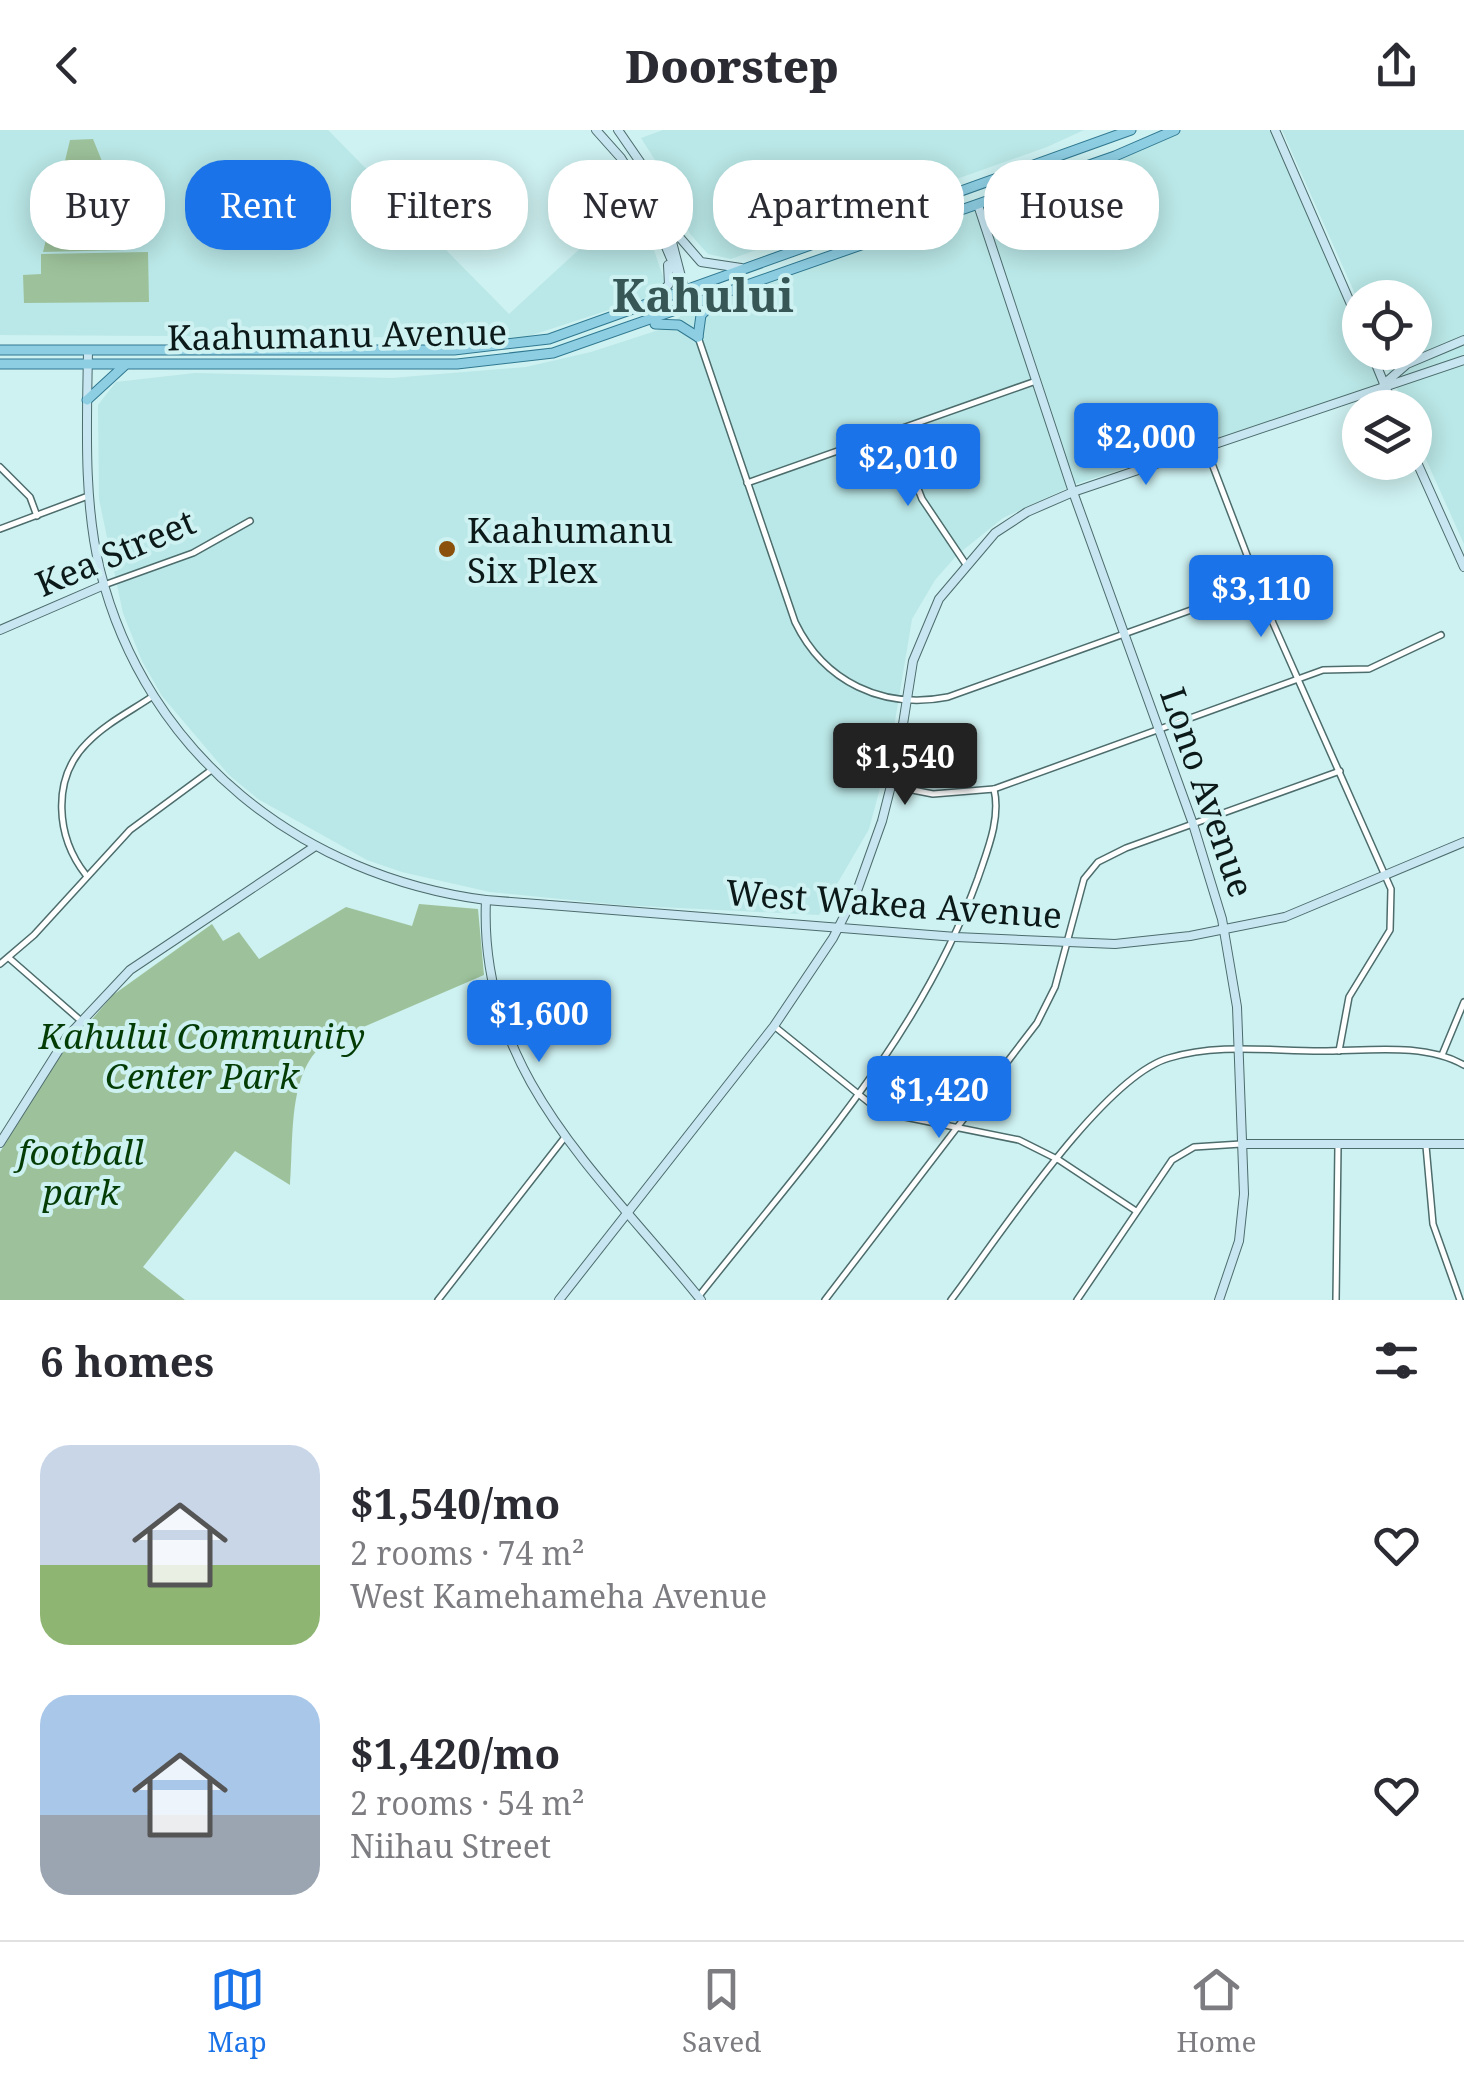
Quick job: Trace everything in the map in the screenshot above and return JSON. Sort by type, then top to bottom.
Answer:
[{"type":"main road","name":"Kaahumanu Avenue","points":[[964,193],[1131,130]]},
{"type":"main road","name":"Kaahumanu Avenue","points":[[0,364],[372,365],[505,362],[553,354],[1115,156],[1174,130]]},
{"type":"main road","points":[[1109,139],[1115,156]]},
{"type":"main road","points":[[972,190],[978,204]]},
{"type":"main road","name":"Kaahumanu Avenue","points":[[0,350],[504,347],[549,339],[800,250]]},
{"type":"main road","points":[[836,250],[837,254]]},
{"type":"main road","points":[[685,292],[698,337]]},
{"type":"main road","points":[[698,337],[701,315],[719,297]]},
{"type":"main road","points":[[644,324],[679,325],[698,337]]},
{"type":"main road","points":[[372,350],[372,365]]},
{"type":"main road","points":[[87,400],[126,365]]},
{"type":"street","points":[[596,130],[622,160]]},
{"type":"street","points":[[618,130],[640,158],[637,160]]},
{"type":"street","points":[[1275,130],[1342,284]]},
{"type":"street","name":"Lono Avenue","points":[[978,204],[1074,492],[1194,824],[1224,929],[1240,1049],[1244,1144],[1239,1240],[1219,1300]]},
{"type":"street","points":[[642,307],[668,287],[665,250]]},
{"type":"street","points":[[667,250],[685,292]]},
{"type":"street","points":[[675,250],[685,292]]},
{"type":"street","points":[[688,250],[701,262],[722,268],[760,264]]},
{"type":"street","points":[[698,337],[790,611],[810,648],[849,684],[905,701],[964,692],[1258,586]]},
{"type":"street","points":[[1384,384],[1406,364],[1464,340]]},
{"type":"street","name":"West Wakea Avenue","points":[[88,350],[91,495],[104,585],[121,636],[152,696],[210,771],[277,826],[314,847],[395,881],[486,900],[838,928],[1066,944],[1150,941],[1298,912],[1464,842]]},
{"type":"street","points":[[560,1300],[774,1026],[838,928],[857,891],[892,786],[919,640],[939,599],[965,563],[1006,524],[1074,492],[1384,384],[1412,381],[1464,360]]},
{"type":"street","points":[[1378,370],[1386,390]]},
{"type":"street","points":[[747,483],[1036,381]]},
{"type":"street","points":[[895,430],[922,499],[965,563]]},
{"type":"street","points":[[1206,448],[1258,586],[1386,877],[1393,902],[1390,930],[1348,997],[1339,1051]]},
{"type":"street","points":[[0,467],[30,497],[37,516]]},
{"type":"street","points":[[1425,480],[1464,567]]},
{"type":"street","points":[[0,530],[91,495]]},
{"type":"street","name":"Kea Street","points":[[0,630],[104,585],[192,553],[250,522]]},
{"type":"street","points":[[892,786],[933,794],[994,789],[1332,668],[1369,669],[1441,635]]},
{"type":"street","points":[[86,875],[63,828],[61,804],[69,771],[87,742],[152,696]]},
{"type":"street","points":[[0,964],[130,830],[210,771]]},
{"type":"street","points":[[825,1300],[1037,1023],[1055,987],[1080,888],[1098,862],[1340,771]]},
{"type":"street","points":[[486,900],[487,956],[504,1033],[524,1077],[565,1136],[698,1299],[902,1035],[956,937],[995,821],[994,789]]},
{"type":"street","points":[[0,1142],[80,1020],[130,970],[166,942],[314,847]]},
{"type":"street","points":[[8,958],[80,1020]]},
{"type":"street","points":[[1442,1055],[1464,1002]]},
{"type":"street","points":[[774,1026],[872,1105],[895,1115],[1018,1140],[1059,1160],[1136,1212]]},
{"type":"street","points":[[951,1300],[1059,1160],[1136,1074],[1169,1058],[1240,1049],[1339,1051],[1442,1055],[1464,1065]]},
{"type":"street","points":[[438,1300],[565,1136]]},
{"type":"street","points":[[1077,1300],[1172,1160],[1184,1152],[1244,1144],[1464,1144]]},
{"type":"street","points":[[1336,1300],[1338,1146]]},
{"type":"street","points":[[1426,1146],[1432,1224],[1460,1300]]},
{"type":"shaded area","points":[[0,130],[328,130],[358,160],[351,160],[351,250],[446,250],[509,314],[578,250],[654,250],[665,282],[658,294],[523,338],[0,335]]},
{"type":"shaded area","points":[[663,130],[1084,130],[1010,160],[984,160],[984,169],[964,176],[964,160],[713,160],[713,250],[756,250],[731,259],[708,254],[693,237],[693,160],[655,160],[641,138]]},
{"type":"shaded area","points":[[1175,130],[1275,130],[1342,284],[1342,370],[1378,370],[1384,384],[1366,390],[1342,390],[1342,398],[1076,484],[1003,518],[957,555],[935,580],[912,619],[890,751],[869,829],[819,915],[621,905],[490,892],[367,860],[258,799],[229,775],[162,696],[142,661],[123,613],[99,499],[98,405],[116,382],[195,373],[392,378],[526,367],[591,352],[668,327],[690,308],[848,250],[964,250],[964,207],[984,200],[984,250],[1159,250],[1159,160],[1093,160]]},
{"type":"shaded area","points":[[1282,130],[1464,130],[1464,544],[1432,473],[1432,390],[1397,390],[1389,370],[1432,370],[1432,280],[1349,280]]},
{"type":"green space","points":[[93,139],[102,160],[65,160],[70,140]]},
{"type":"green space","points":[[43,250],[126,250],[43,252]]},
{"type":"green space","points":[[148,252],[149,302],[24,303],[23,275],[41,274],[41,254]]},
{"type":"green space","name":"Kahului Community Center Park","points":[[419,904],[478,909],[484,975],[324,1044],[312,1057],[298,1090],[290,1185],[235,1151],[143,1267],[185,1300],[0,1300],[0,1152],[60,1056],[113,995],[212,924],[223,941],[239,932],[259,959],[346,907],[412,926]]},
{"type":"place","name":"Kaahumanu Six Plex","points":[[447,549]]},
{"type":"district","name":"Kahului","points":[[703,294]]},
{"type":"park label","name":"football park","points":[[81,1171]]}]
